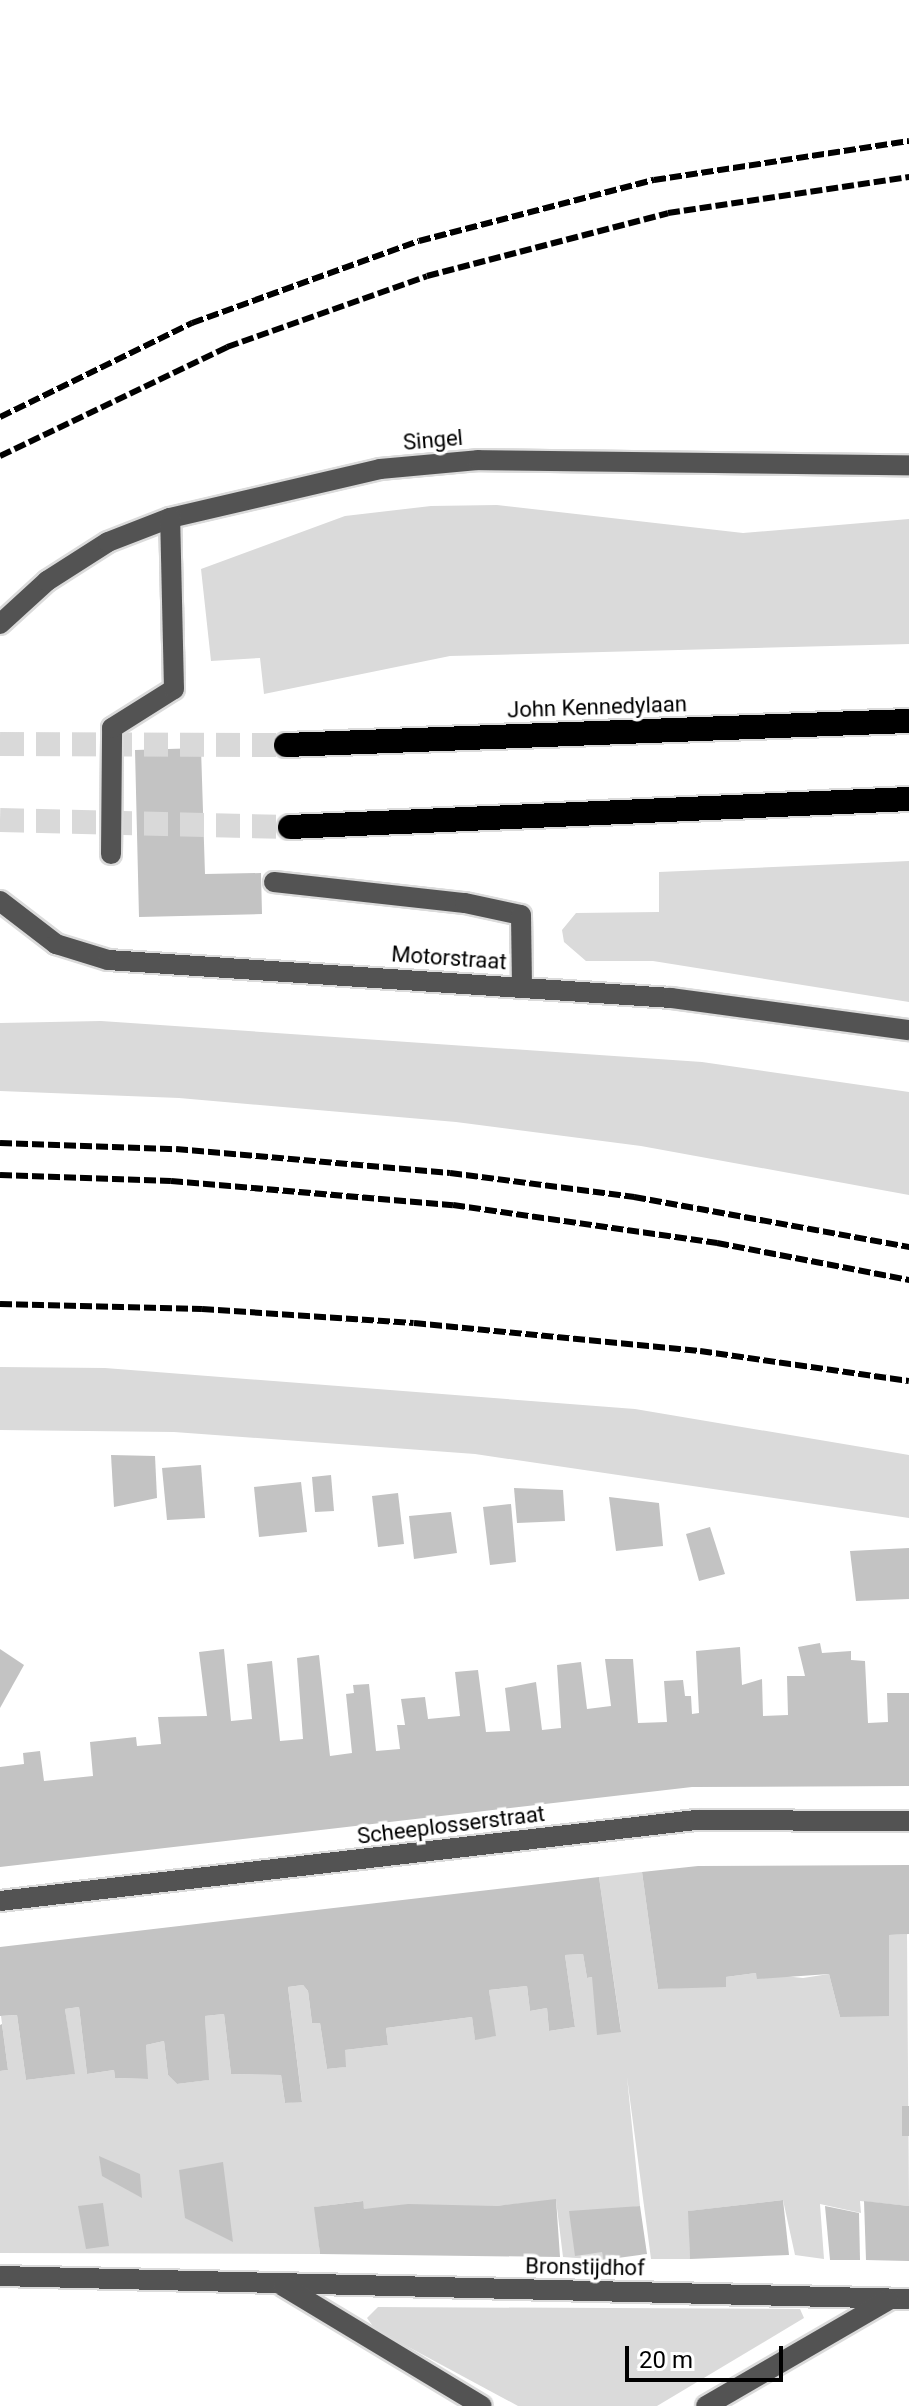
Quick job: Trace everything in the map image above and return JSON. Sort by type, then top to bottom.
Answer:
[{"type":"highway","name":"John Kennedylaan","points":[[286,745],[909,721]]},
{"type":"highway","points":[[290,827],[909,799]]},
{"type":"street","name":"Singel","points":[[0,624],[47,581],[108,542],[170,518],[380,469],[478,460],[909,465]]},
{"type":"street","points":[[111,854],[112,728],[174,689],[170,518]]},
{"type":"street","points":[[274,882],[465,903],[521,915],[522,988]]},
{"type":"street","name":"Motorstraat","points":[[0,901],[15,917],[56,944],[108,960],[671,998],[909,1030]]},
{"type":"street","name":"Scheeplosserstraat","points":[[0,1901],[696,1820],[909,1821]]},
{"type":"street","name":"Bronstijdhof","points":[[0,2276],[900,2299]]},
{"type":"street","name":"Bronstijdhof","points":[[280,2284],[482,2406]]},
{"type":"street","name":"Bronstijdhof","points":[[706,2406],[900,2299]]},
{"type":"shaded area","points":[[497,505],[743,533],[909,519],[909,644],[450,656],[264,694],[260,658],[211,661],[201,569],[345,516],[431,506]]},
{"type":"shaded area","points":[[909,861],[909,1002],[653,961],[586,961],[564,942],[562,930],[576,913],[659,912],[659,872]]},
{"type":"shaded area","points":[[101,1021],[702,1062],[909,1092],[909,1195],[641,1146],[456,1122],[179,1098],[0,1091],[0,1023]]},
{"type":"shaded area","points":[[0,1367],[105,1368],[635,1409],[909,1455],[909,1518],[475,1454],[174,1432],[0,1430]]},
{"type":"shaded area","points":[[642,1872],[658,1989],[714,1986],[726,1977],[756,1973],[803,1978],[829,1974],[840,2017],[889,1935],[907,1934],[909,2206],[860,2201],[861,2213],[820,2204],[824,2259],[795,2255],[783,2200],[689,2211],[690,2259],[651,2259],[627,2077],[640,2206],[598,2212],[603,2260],[563,2257],[556,2200],[496,2206],[364,2209],[362,2201],[315,2207],[320,2254],[0,2253],[0,2071],[8,2070],[1,2016],[17,2015],[26,2080],[74,2074],[65,2009],[79,2007],[87,2074],[114,2070],[115,2078],[147,2079],[146,2045],[164,2041],[168,2075],[177,2084],[208,2080],[205,2016],[224,2014],[231,2074],[281,2075],[285,2103],[302,2101],[288,1987],[303,1985],[308,1991],[312,2023],[320,2023],[327,2069],[345,2067],[345,2050],[388,2045],[386,2028],[472,2017],[475,2039],[495,2036],[489,1990],[527,1986],[530,2011],[547,2008],[549,2031],[575,2027],[565,1955],[583,1954],[587,1978],[592,1977],[621,2031],[599,1877]]},
{"type":"shaded area","points":[[378,2307],[800,2309],[804,2318],[657,2406],[518,2406],[375,2329],[367,2318]]},
{"type":"building","points":[[201,748],[205,874],[261,873],[262,914],[139,917],[135,750]]},
{"type":"building","points":[[111,1455],[155,1456],[157,1498],[114,1507]]},
{"type":"building","points":[[201,1465],[205,1518],[167,1520],[162,1468]]},
{"type":"building","points":[[331,1475],[334,1511],[315,1512],[312,1477]]},
{"type":"building","points":[[301,1482],[307,1532],[259,1537],[254,1487]]},
{"type":"building","points":[[514,1488],[563,1490],[565,1521],[517,1523]]},
{"type":"building","points":[[398,1493],[404,1544],[378,1547],[372,1496]]},
{"type":"building","points":[[609,1497],[659,1503],[663,1546],[616,1551]]},
{"type":"building","points":[[511,1504],[516,1562],[490,1565],[483,1507]]},
{"type":"building","points":[[451,1512],[457,1553],[414,1559],[409,1516]]},
{"type":"building","points":[[710,1527],[725,1574],[699,1581],[686,1534]]},
{"type":"building","points":[[909,1548],[909,1599],[856,1601],[850,1551]]},
{"type":"building","points":[[820,1643],[822,1653],[851,1651],[851,1660],[865,1661],[868,1723],[888,1722],[887,1693],[909,1693],[909,1786],[692,1787],[0,1867],[0,1767],[24,1764],[23,1753],[40,1751],[44,1781],[93,1776],[90,1742],[136,1737],[137,1746],[161,1744],[158,1717],[207,1716],[199,1652],[224,1649],[231,1721],[252,1719],[247,1664],[272,1661],[280,1741],[303,1739],[297,1658],[319,1655],[330,1756],[352,1753],[346,1694],[354,1693],[353,1685],[369,1684],[376,1751],[400,1749],[397,1725],[405,1725],[401,1699],[425,1697],[428,1719],[460,1716],[455,1672],[478,1670],[486,1732],[510,1731],[505,1688],[536,1682],[542,1730],[561,1728],[557,1665],[581,1662],[587,1709],[611,1706],[605,1659],[633,1659],[638,1723],[667,1722],[664,1681],[683,1680],[685,1696],[691,1696],[692,1714],[699,1713],[696,1651],[740,1647],[742,1685],[762,1679],[763,1716],[788,1715],[787,1676],[805,1676],[798,1647]]},
{"type":"building","points":[[0,1649],[24,1665],[0,1708]]},
{"type":"building","points":[[909,1865],[909,1934],[889,1935],[889,2016],[840,2017],[829,1974],[757,1979],[756,1973],[726,1977],[726,1987],[658,1989],[642,1872],[698,1866]]},
{"type":"building","points":[[599,1877],[621,2032],[597,2035],[592,1977],[587,1978],[583,1954],[565,1955],[575,2027],[549,2031],[547,2008],[530,2011],[527,1986],[489,1990],[496,2036],[475,2040],[472,2017],[386,2028],[388,2045],[345,2050],[346,2067],[327,2069],[320,2023],[312,2023],[308,1991],[303,1985],[288,1987],[302,2102],[285,2103],[281,2075],[231,2074],[224,2014],[205,2016],[209,2080],[177,2084],[168,2075],[164,2041],[146,2045],[148,2079],[115,2078],[114,2070],[87,2074],[79,2007],[65,2009],[75,2074],[26,2080],[17,2015],[0,2016],[0,1947]]},
{"type":"building","points":[[0,2025],[8,2070],[0,2071]]},
{"type":"building","points":[[902,2106],[909,2106],[909,2136],[902,2136]]},
{"type":"building","points":[[99,2156],[140,2174],[142,2198],[102,2176]]},
{"type":"building","points":[[223,2162],[233,2242],[185,2218],[179,2170]]},
{"type":"building","points":[[556,2199],[560,2257],[320,2254],[314,2207],[363,2201],[364,2209],[408,2204],[496,2206]]},
{"type":"building","points":[[783,2200],[789,2255],[690,2259],[688,2211]]},
{"type":"building","points":[[864,2201],[909,2206],[909,2261],[866,2260]]},
{"type":"building","points":[[103,2203],[109,2246],[86,2249],[78,2206]]},
{"type":"building","points":[[640,2206],[647,2254],[603,2260],[602,2252],[575,2256],[569,2211]]},
{"type":"building","points":[[825,2206],[859,2213],[860,2260],[830,2260]]},
{"type":"tunnel","points":[[0,744],[286,745]]},
{"type":"tunnel","points":[[0,820],[290,827]]},
{"type":"railway","points":[[0,417],[192,323],[419,241],[654,180],[909,141]]},
{"type":"railway","points":[[0,456],[227,347],[427,276],[668,213],[909,177]]},
{"type":"railway","points":[[0,1143],[176,1149],[450,1173],[634,1197],[909,1247]]},
{"type":"railway","points":[[0,1175],[171,1181],[453,1205],[717,1243],[909,1280]]},
{"type":"railway","points":[[0,1304],[202,1309],[414,1323],[700,1351],[909,1381]]}]
